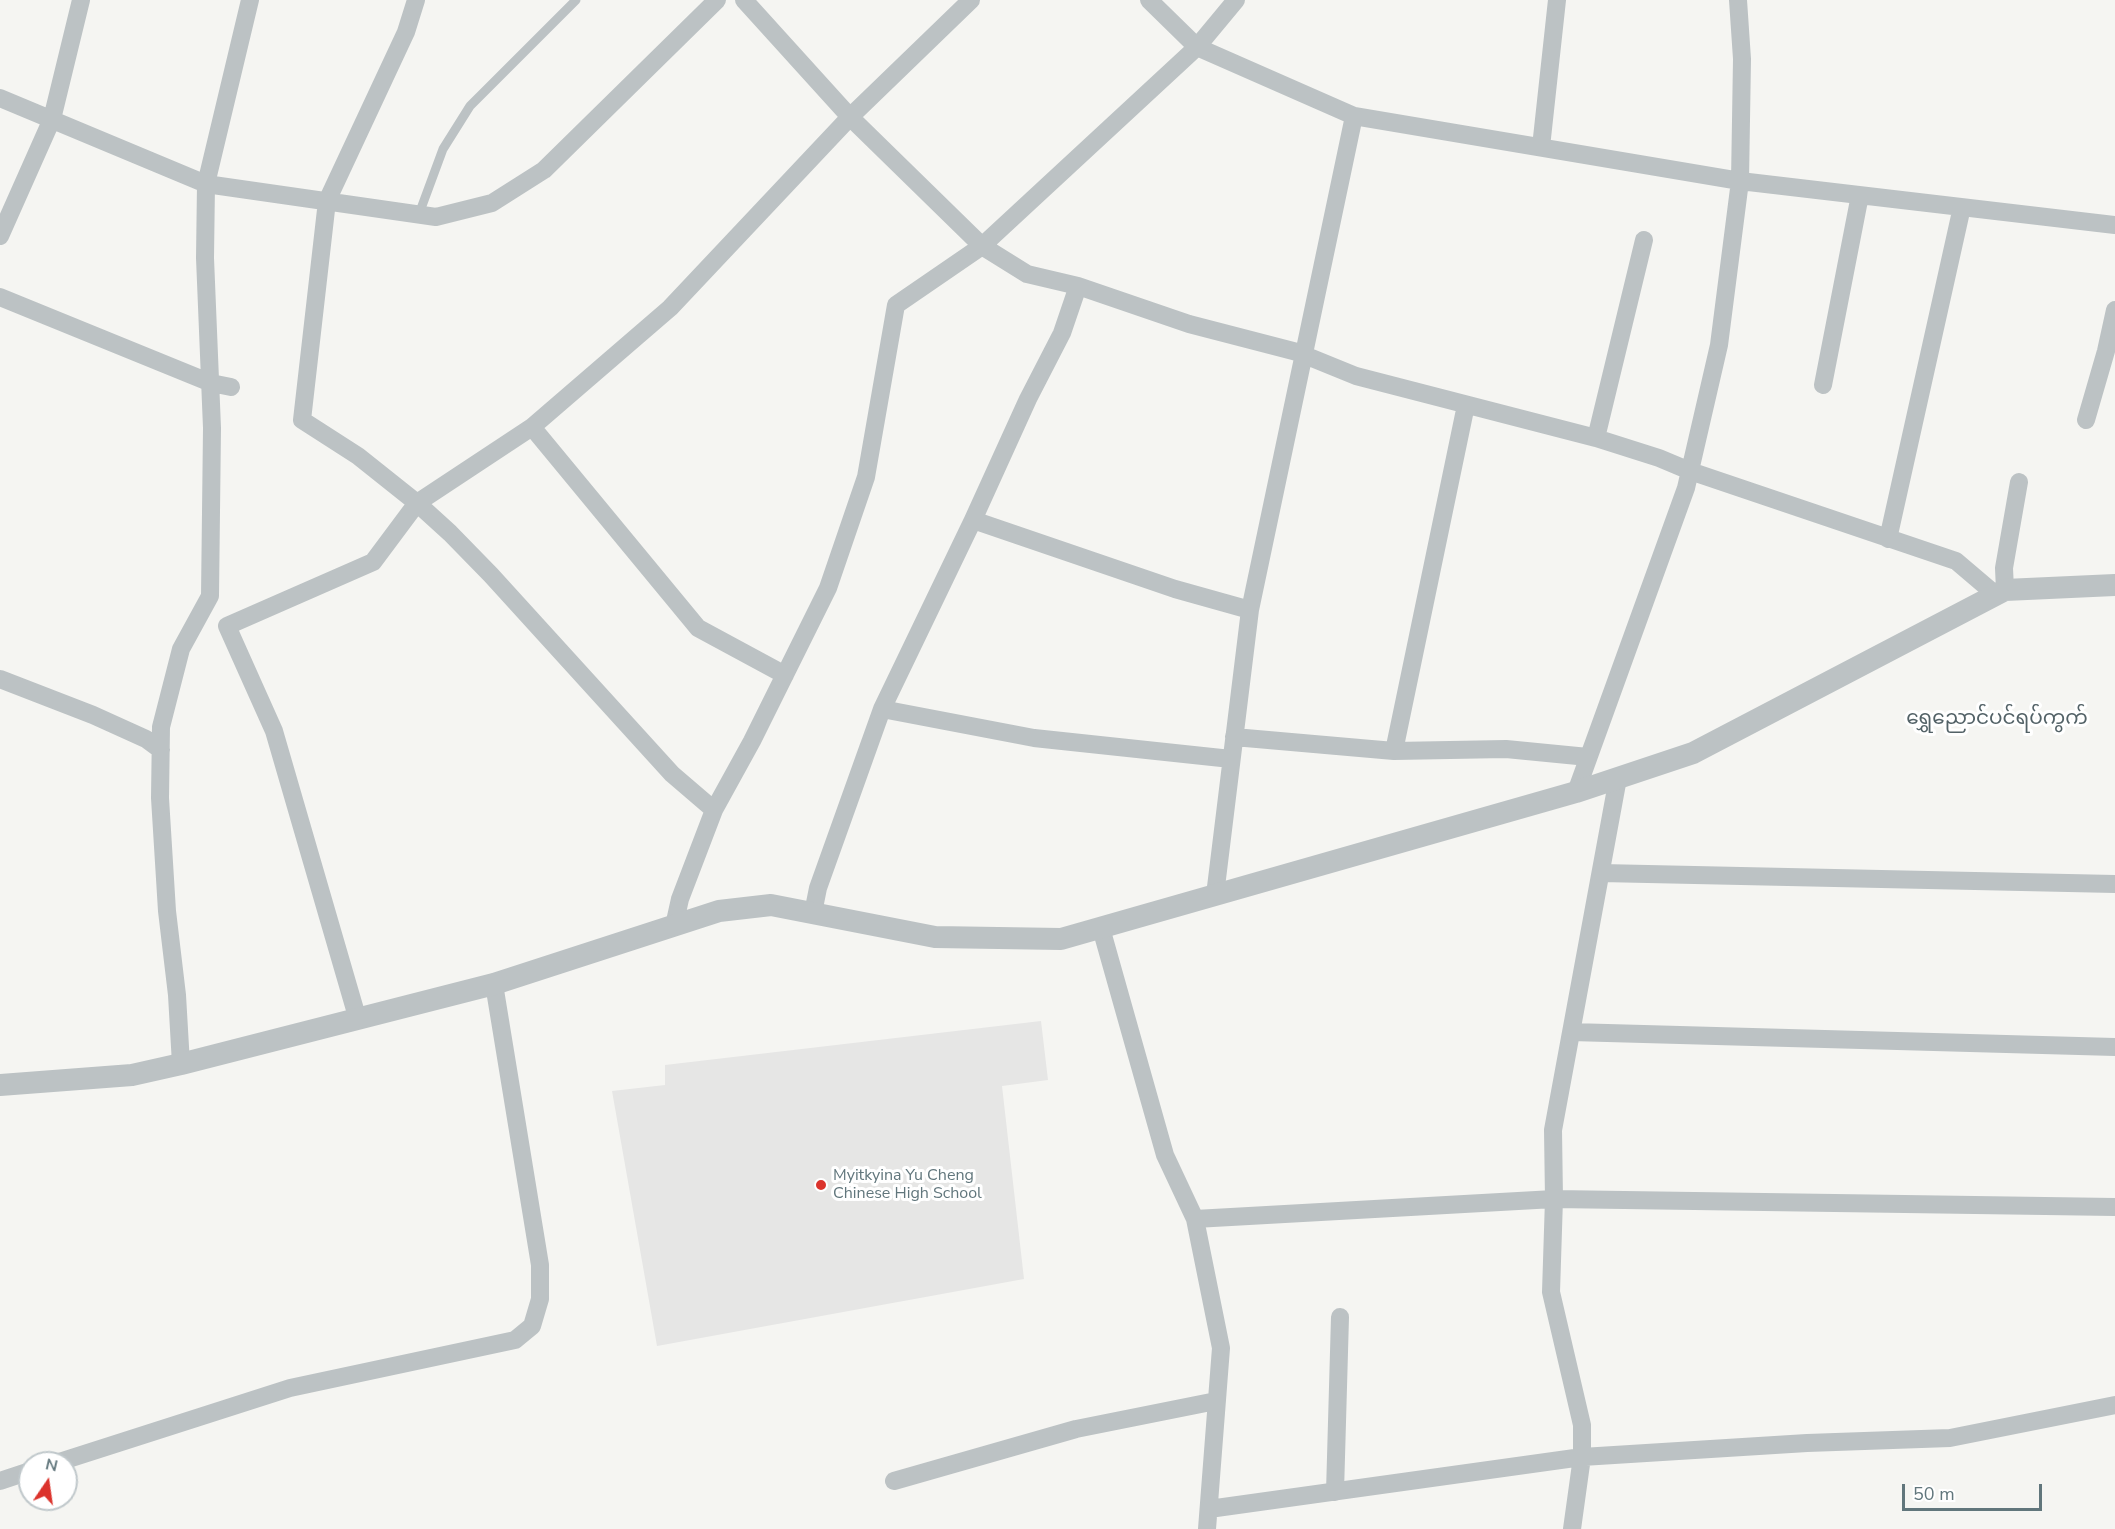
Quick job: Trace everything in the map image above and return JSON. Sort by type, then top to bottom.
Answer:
[{"type":"street","points":[[0,236],[52,119],[81,0]]},
{"type":"street","points":[[416,0],[406,32],[327,201],[302,420],[358,456],[417,503],[491,575],[672,774],[714,810]]},
{"type":"street","points":[[0,98],[207,184],[436,217],[492,203],[544,170],[717,0]]},
{"type":"street","points":[[744,0],[850,117],[982,246],[1027,274],[1078,286],[1189,324],[1303,354],[1356,376],[1596,438],[1659,458],[1690,471],[1956,561],[2000,592]]},
{"type":"street","points":[[358,1020],[274,731],[227,626],[373,562],[417,503],[532,427],[670,308],[850,117],[971,0]]},
{"type":"street","points":[[1149,0],[1197,47],[1354,116],[1740,181],[2115,225]]},
{"type":"street","points":[[674,926],[680,899],[714,810],[828,588],[866,477],[896,305],[982,246],[1197,47],[1236,0]]},
{"type":"street","points":[[1541,147],[1557,0]]},
{"type":"street","points":[[1576,792],[1686,488],[1719,345],[1740,181],[1742,58],[1738,0]]},
{"type":"street","points":[[181,1065],[177,995],[166,900],[160,798],[161,727],[181,649],[210,596],[211,383],[205,258],[207,184],[245,2]]},
{"type":"street","points":[[1215,895],[1250,610],[1354,116]]},
{"type":"street","points":[[1823,385],[1860,195]]},
{"type":"street","points":[[1888,539],[1962,207]]},
{"type":"street","points":[[1596,438],[1644,240]]},
{"type":"street","points":[[813,913],[828,858],[882,709],[1028,399],[1062,333],[1078,286]]},
{"type":"street","points":[[0,297],[211,383],[231,387]]},
{"type":"street","points":[[2086,420],[2115,310]]},
{"type":"street","points":[[1394,751],[1466,405]]},
{"type":"street","points":[[532,427],[698,628],[785,675]]},
{"type":"street","points":[[2000,592],[2019,482]]},
{"type":"street","points":[[973,520],[1175,589],[1250,610]]},
{"type":"street","points":[[0,1085],[132,1075],[181,1065],[494,984],[719,911],[771,905],[935,937],[1061,939],[1576,792],[1693,753],[2000,592],[2115,585]]},
{"type":"street","points":[[0,679],[93,715],[146,739],[161,750]]},
{"type":"street","points":[[882,709],[1034,738],[1231,759]]},
{"type":"street","points":[[1234,736],[1394,751],[1506,749],[1588,757]]},
{"type":"street","points":[[1572,1529],[1582,1458],[1582,1425],[1551,1292],[1554,1199],[1553,1130],[1618,778]]},
{"type":"street","points":[[1601,873],[2115,885]]},
{"type":"street","points":[[1101,928],[1165,1155],[1195,1220],[1221,1348],[1207,1529]]},
{"type":"street","points":[[78,1456],[290,1388],[515,1340],[532,1326],[540,1299],[540,1265],[494,984]]},
{"type":"street","points":[[1571,1032],[2115,1047]]},
{"type":"street","points":[[1195,1220],[1554,1199],[2115,1207]]},
{"type":"street","points":[[1335,1491],[1340,1317]]},
{"type":"street","points":[[894,1481],[1076,1429],[1216,1401]]},
{"type":"street","points":[[1209,1509],[1582,1458],[1807,1443],[1950,1438],[2115,1405]]},
{"type":"street","points":[[0,1481],[18,1476]]},
{"type":"lane","points":[[419,214],[442,149],[470,106],[576,0]]},
{"type":"shaded area","name":"Myitkyina Yu Cheng Chinese High School","points":[[1041,1021],[1048,1080],[1002,1086],[1024,1279],[657,1346],[612,1091],[665,1085],[665,1065]]},
{"type":"place","name":"Myitkyina Yu Cheng Chinese High School","points":[[821,1185]]},
{"type":"district","name":"ရွှေညောင်ပင်ရပ်ကွက်","points":[[1997,719]]}]
